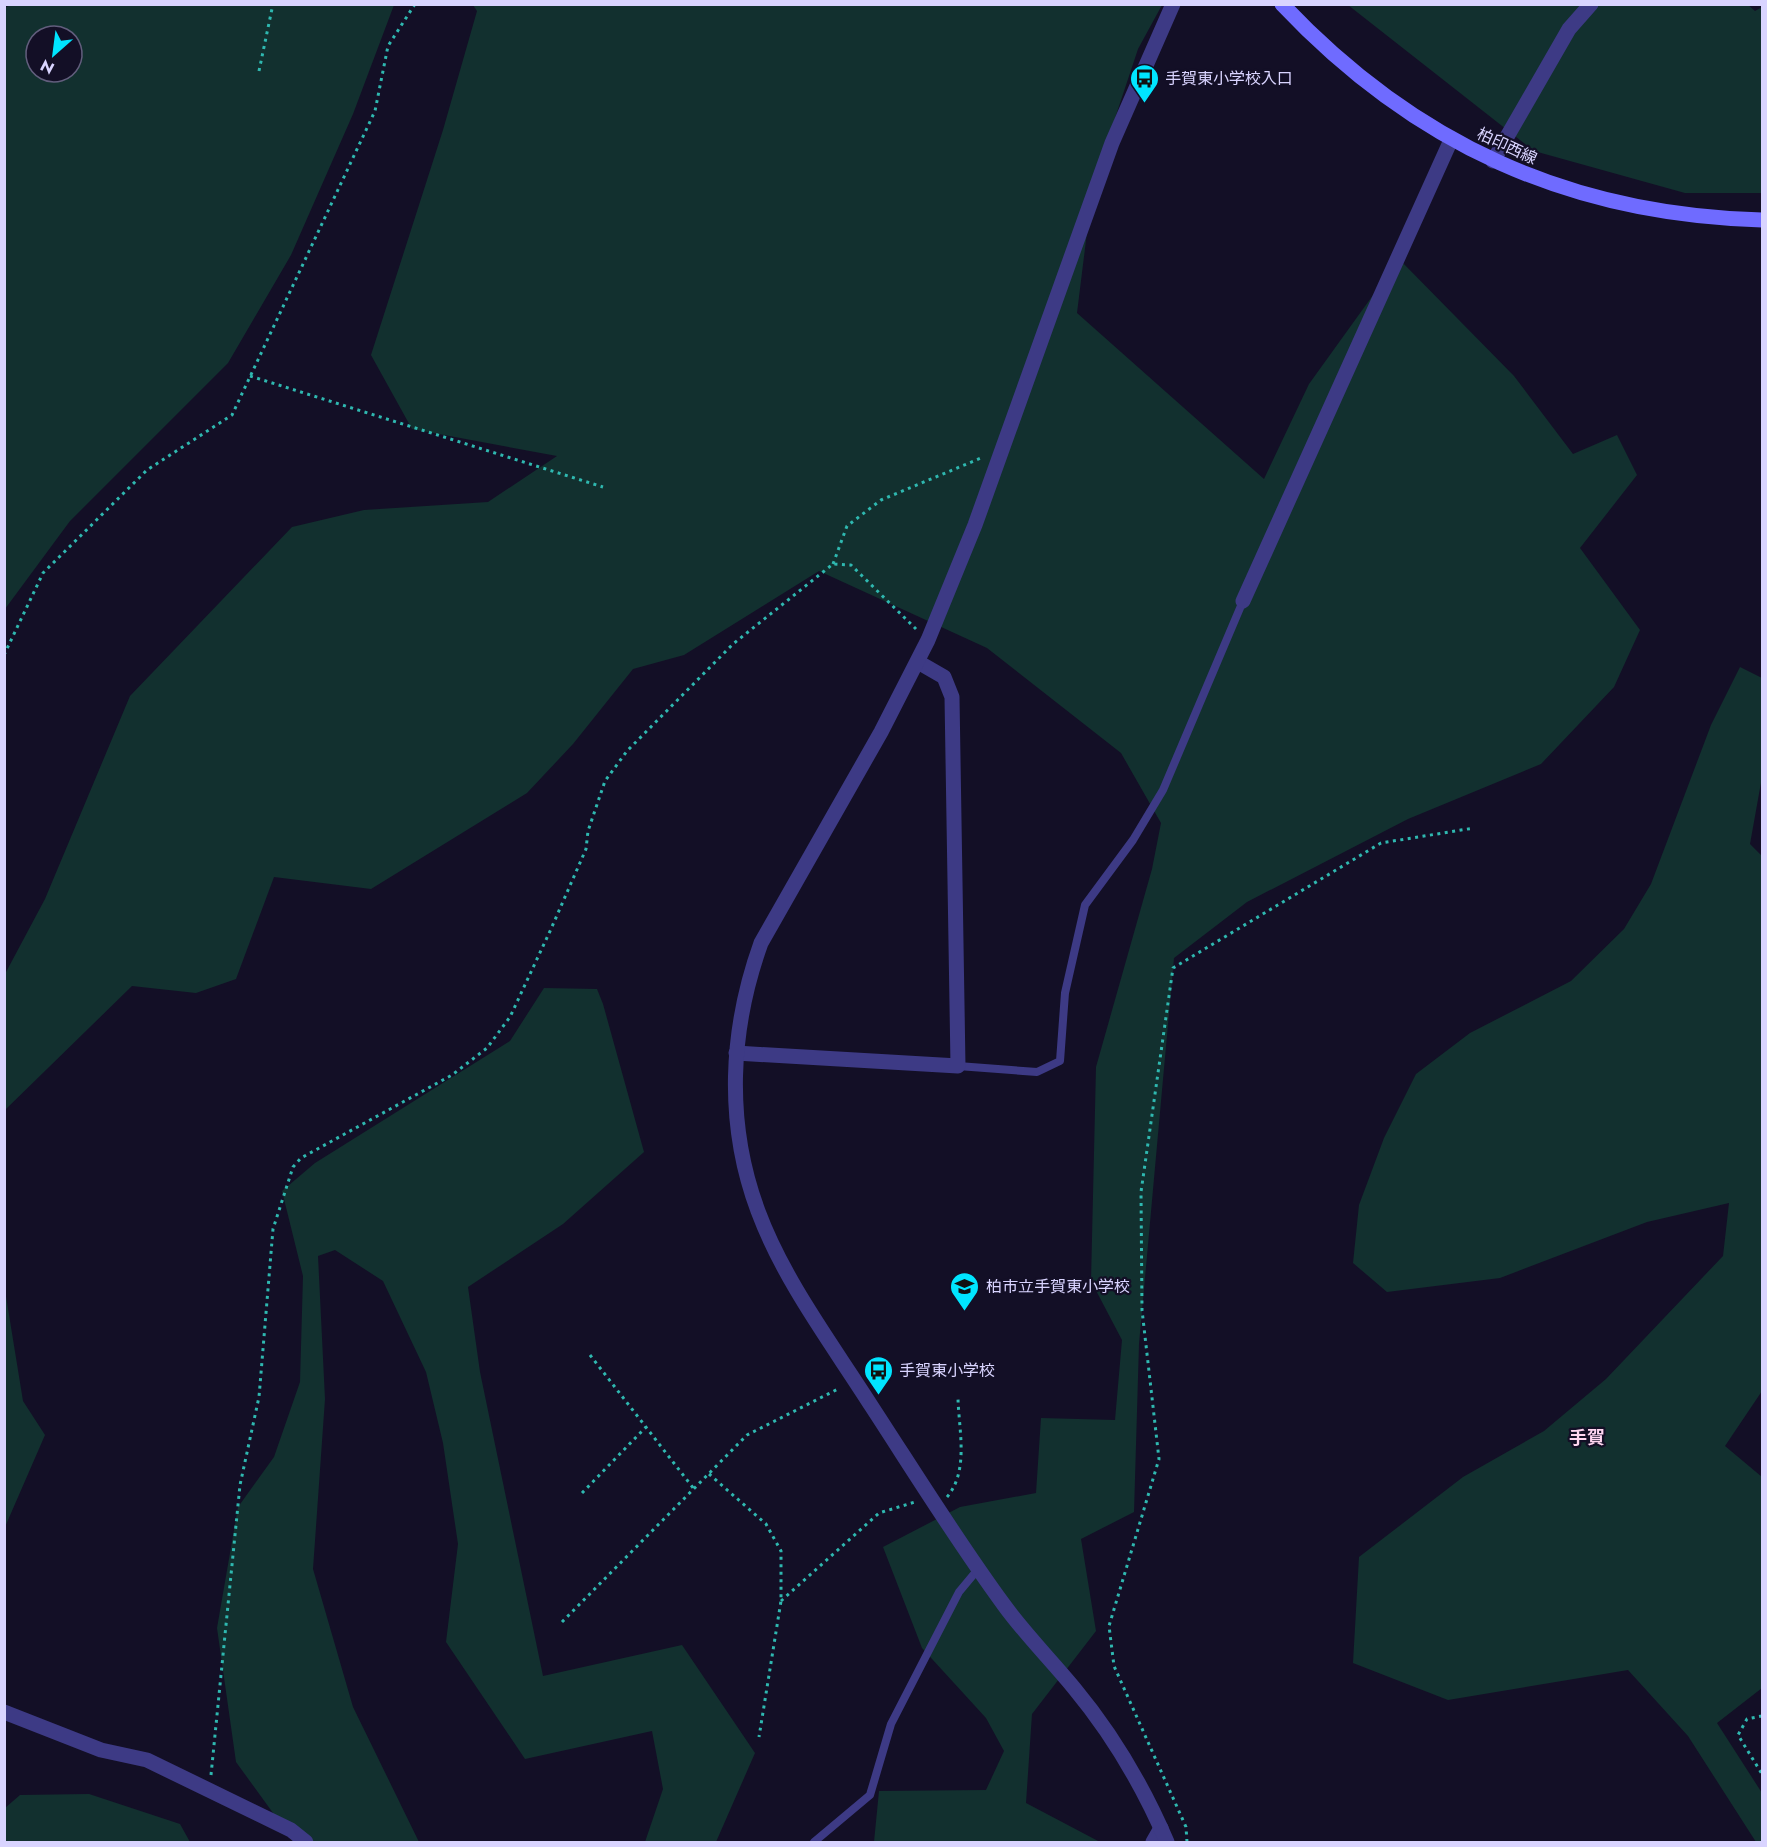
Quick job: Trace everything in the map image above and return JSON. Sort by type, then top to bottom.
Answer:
[{"type":"main road","name":"柏印西線","points":[[1282,4],[1343,64],[1386,98],[1451,140],[1493,161],[1534,178],[1622,203],[1720,219],[1762,220]]},
{"type":"street","points":[[1167,1842],[1139,1781],[1111,1737],[1076,1690],[1005,1607],[797,1290],[758,1210],[746,1171],[734,1091],[735,1053],[748,980],[761,943],[918,662],[928,640],[975,525],[1112,143],[1173,4]]},
{"type":"street","points":[[1493,161],[1569,29],[1591,4]]},
{"type":"street","points":[[1243,601],[1451,140]]},
{"type":"street","points":[[735,1053],[958,1066],[952,697],[944,677],[918,662]]},
{"type":"street","points":[[4,1712],[102,1750],[147,1760],[291,1830],[306,1842]]},
{"type":"street","points":[[1153,1842],[1161,1828]]},
{"type":"lane","points":[[958,1066],[1038,1072],[1060,1061],[1065,993],[1085,905],[1133,840],[1163,790],[1243,601]]},
{"type":"lane","points":[[814,1842],[870,1795],[891,1724],[959,1592],[979,1568]]},
{"type":"path","points":[[259,71],[273,4]]},
{"type":"path","points":[[4,655],[44,573],[147,470],[232,415],[375,111],[388,46],[415,4]]},
{"type":"path","points":[[250,376],[603,487]]},
{"type":"path","points":[[209,1789],[240,1485],[259,1397],[273,1230],[293,1167],[301,1158],[453,1075],[487,1048],[510,1017],[551,929],[586,849],[588,831],[605,781],[627,751],[733,644],[833,564],[846,526],[881,500],[1002,449]]},
{"type":"path","points":[[833,564],[851,565],[928,640]]},
{"type":"path","points":[[1187,1842],[1186,1827],[1114,1666],[1109,1626],[1160,1459],[1142,1310],[1141,1192],[1173,968],[1381,843],[1474,828]]},
{"type":"path","points":[[590,1355],[694,1489]]},
{"type":"path","points":[[562,1622],[747,1435],[855,1380]]},
{"type":"path","points":[[781,1601],[879,1513],[934,1502],[956,1486],[961,1470],[958,1399]]},
{"type":"path","points":[[582,1493],[646,1427]]},
{"type":"path","points":[[709,1474],[766,1524],[781,1551],[781,1601],[759,1737]]},
{"type":"path","points":[[1762,1716],[1747,1719],[1738,1735],[1762,1774]]},
{"type":"green space","points":[[1747,4],[1755,11],[1762,7],[1762,193],[1685,193],[1534,151],[1348,5]]},
{"type":"green space","points":[[11,5],[394,5],[353,114],[291,255],[228,363],[70,521],[5,609],[4,8]]},
{"type":"green space","points":[[473,5],[1162,5],[1138,49],[1093,184],[1077,313],[1264,479],[1309,384],[1399,259],[1514,376],[1573,454],[1617,435],[1637,475],[1580,548],[1640,630],[1614,687],[1541,764],[1408,819],[1247,902],[1174,958],[1139,1344],[1134,1512],[1081,1539],[1096,1631],[1032,1714],[1026,1803],[1100,1842],[874,1842],[879,1791],[986,1790],[1004,1751],[986,1718],[922,1648],[883,1547],[960,1507],[1036,1493],[1041,1418],[1115,1420],[1122,1340],[1091,1281],[1096,1067],[1152,869],[1161,823],[1121,753],[987,648],[819,571],[684,655],[633,669],[573,744],[527,793],[371,889],[274,877],[236,979],[196,993],[132,986],[5,1110],[5,974],[45,899],[130,696],[292,527],[364,510],[488,502],[557,456],[412,429],[371,355],[443,130],[477,11]]},
{"type":"green space","points":[[1740,667],[1762,678],[1762,777],[1750,844],[1762,856],[1762,1391],[1725,1446],[1762,1477],[1762,1688],[1717,1723],[1762,1793],[1762,1842],[1756,1842],[1688,1736],[1628,1670],[1448,1700],[1353,1663],[1359,1557],[1463,1477],[1544,1431],[1606,1379],[1723,1256],[1729,1203],[1647,1222],[1500,1278],[1387,1292],[1353,1263],[1359,1205],[1384,1138],[1416,1074],[1470,1033],[1571,981],[1624,929],[1651,884],[1711,725]]},
{"type":"green space","points":[[544,988],[597,989],[644,1152],[563,1224],[468,1287],[480,1372],[543,1676],[682,1645],[755,1753],[716,1842],[645,1842],[663,1789],[652,1731],[525,1759],[446,1642],[458,1544],[443,1443],[426,1372],[383,1281],[335,1250],[318,1256],[325,1399],[313,1569],[353,1707],[419,1842],[294,1842],[236,1762],[217,1628],[238,1507],[274,1457],[300,1382],[303,1276],[282,1191],[315,1163],[510,1041]]},
{"type":"green space","points":[[4,1284],[23,1401],[45,1435],[5,1527]]},
{"type":"green space","points":[[89,1794],[180,1824],[190,1842],[5,1842],[5,1808],[20,1795]]},
{"type":"place","name":"手賀東小学校入口","points":[[1144,104]]},
{"type":"place","name":"柏市立手賀東小学校","points":[[965,1312]]},
{"type":"place","name":"手賀東小学校","points":[[878,1396]]},
{"type":"district","name":"手賀","points":[[1587,1438]]}]
